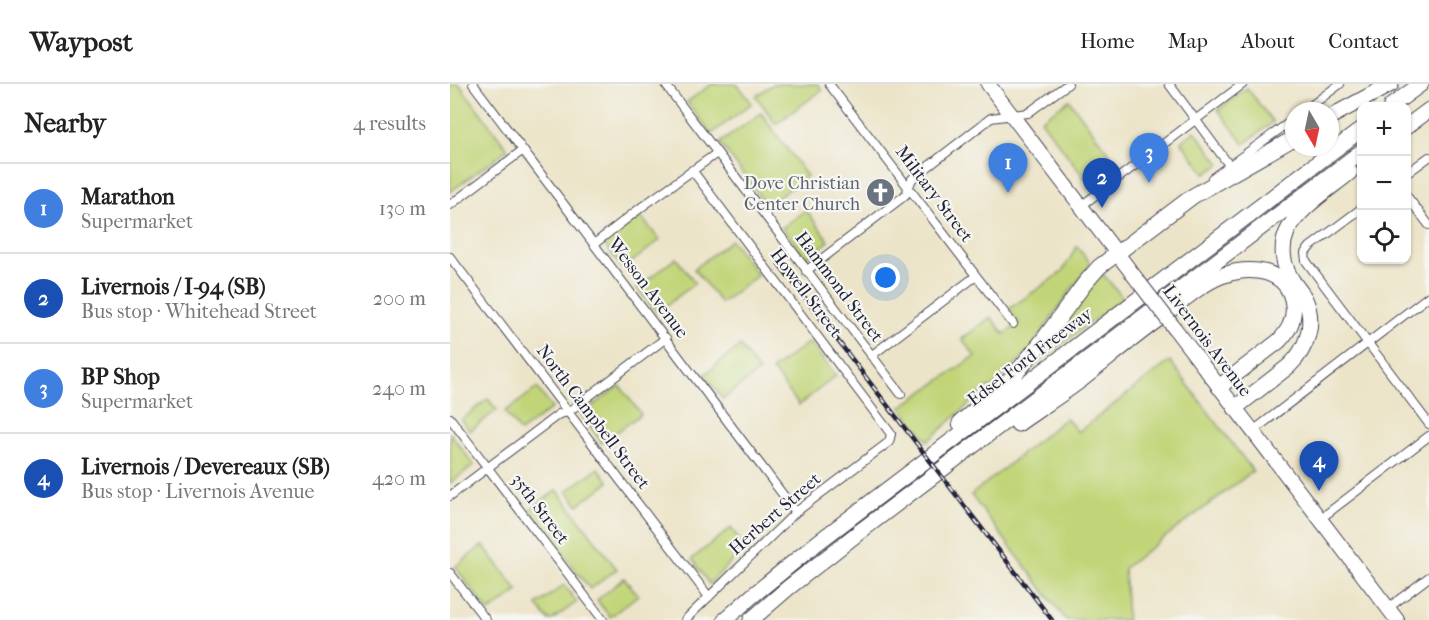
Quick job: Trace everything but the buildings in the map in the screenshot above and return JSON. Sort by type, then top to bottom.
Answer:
[{"type":"highway","points":[[1339,112],[1391,84]]},
{"type":"highway","points":[[1396,102],[1421,84]]},
{"type":"highway","points":[[1411,114],[1429,100]]},
{"type":"highway","points":[[1411,124],[1429,110]]},
{"type":"highway","name":"Edsel Ford Freeway","points":[[725,620],[809,550],[1357,133]]},
{"type":"highway","points":[[891,487],[908,467],[1013,377],[1099,267],[1119,256],[1193,196],[1285,143]]},
{"type":"highway","name":"Edsel Ford Freeway","points":[[751,620],[806,573],[1357,155]]},
{"type":"highway","points":[[1235,408],[1296,360],[1307,341],[1310,324],[1307,306],[1285,264],[1284,246],[1288,231],[1303,210],[1357,167]]},
{"type":"highway","points":[[923,484],[963,463],[1079,381],[1142,331],[1214,279],[1246,270],[1270,273],[1280,279],[1291,294],[1294,307],[1292,324],[1278,341],[1219,387]]},
{"type":"main road","name":"Livernois Avenue","points":[[988,84],[1397,620]]},
{"type":"street","name":"Wesson Avenue","points":[[472,84],[796,512]]},
{"type":"street","name":"Hammond Street","points":[[665,84],[901,394]]},
{"type":"street","name":"Military Street","points":[[829,84],[1013,324]]},
{"type":"street","points":[[1169,84],[1229,165]]},
{"type":"street","points":[[1081,206],[1243,84]]},
{"type":"street","points":[[1324,84],[1330,92]]},
{"type":"street","points":[[1316,102],[1340,84]]},
{"type":"street","points":[[806,271],[906,195],[912,178],[992,118],[1028,113],[1066,85]]},
{"type":"street","points":[[1193,196],[1203,185],[1229,165],[1285,125]]},
{"type":"street","points":[[450,205],[523,150]]},
{"type":"street","points":[[594,243],[717,153]]},
{"type":"street","points":[[1411,171],[1429,157]]},
{"type":"street","name":"Howell Street","points":[[692,170],[890,431],[891,438]]},
{"type":"street","points":[[1411,200],[1429,225]]},
{"type":"street","points":[[1359,210],[1310,247],[1305,256],[1308,264],[1429,424]]},
{"type":"street","name":"North Campbell Street","points":[[450,257],[709,597]]},
{"type":"street","points":[[871,356],[976,276]]},
{"type":"street","points":[[1253,431],[1429,296]]},
{"type":"street","points":[[450,496],[559,414],[568,412],[666,338]]},
{"type":"street","name":"35th Street","points":[[450,418],[603,620]]},
{"type":"street","points":[[1320,519],[1429,436]]},
{"type":"street","name":"Herbert Street","points":[[685,620],[796,512],[889,442],[891,438]]},
{"type":"street","points":[[450,573],[486,620]]},
{"type":"street","points":[[1388,608],[1429,577]]},
{"type":"green space","points":[[450,84],[459,84],[508,149],[450,192]]},
{"type":"green space","points":[[712,84],[737,84],[752,103],[711,134],[687,102]]},
{"type":"green space","points":[[773,84],[818,84],[822,90],[776,124],[756,96]]},
{"type":"green space","points":[[1247,88],[1273,122],[1244,144],[1218,110]]},
{"type":"green space","points":[[1069,100],[1122,170],[1094,191],[1041,120]]},
{"type":"green space","points":[[761,113],[807,176],[767,206],[720,143]]},
{"type":"green space","points":[[1195,131],[1220,164],[1206,174],[1181,142]]},
{"type":"green space","points":[[806,210],[829,241],[806,258],[782,228]]},
{"type":"green space","points":[[640,216],[660,240],[623,269],[604,244]]},
{"type":"green space","points":[[731,240],[758,275],[721,303],[694,269]]},
{"type":"green space","points":[[1077,246],[1090,263],[1088,268],[1030,350],[990,389],[988,387],[928,441],[901,407],[975,356],[962,339],[991,317],[1004,334],[1019,324],[1009,309],[1062,272]]},
{"type":"green space","points":[[676,258],[695,283],[657,313],[637,288]]},
{"type":"green space","points":[[1103,274],[1123,298],[1025,372],[1086,290]]},
{"type":"green space","points":[[809,342],[836,376],[799,405],[772,370]]},
{"type":"green space","points":[[740,346],[759,371],[723,399],[704,375]]},
{"type":"green space","points":[[1170,361],[1253,471],[1124,568],[1127,620],[1066,620],[971,495],[1066,418],[1078,432]]},
{"type":"green space","points":[[620,386],[641,414],[602,443],[581,414]]},
{"type":"green space","points":[[537,388],[552,408],[520,432],[505,412]]},
{"type":"green space","points":[[488,399],[497,410],[470,431],[461,420]]},
{"type":"green space","points":[[450,433],[474,465],[450,483]]},
{"type":"green space","points":[[598,468],[609,482],[578,505],[567,491]]},
{"type":"green space","points":[[557,490],[617,569],[590,589],[530,510]]},
{"type":"green space","points":[[731,528],[745,548],[709,584],[692,559]]},
{"type":"green space","points":[[483,545],[518,591],[489,612],[455,567]]},
{"type":"green space","points":[[624,578],[638,595],[610,617],[597,600]]},
{"type":"green space","points":[[564,585],[577,602],[552,620],[548,620],[537,605]]},
{"type":"railway","points":[[779,264],[1052,620]]},
{"type":"place","name":"BP Shop","points":[[1149,183]]},
{"type":"place","name":"Dove Christian Center Church","points":[[881,193]]},
{"type":"place","name":"Marathon","points":[[1008,193]]},
{"type":"place","name":"Livernois / I-94 (SB)","points":[[1102,208]]},
{"type":"place","name":"Livernois / Devereaux (SB)","points":[[1319,491]]}]
